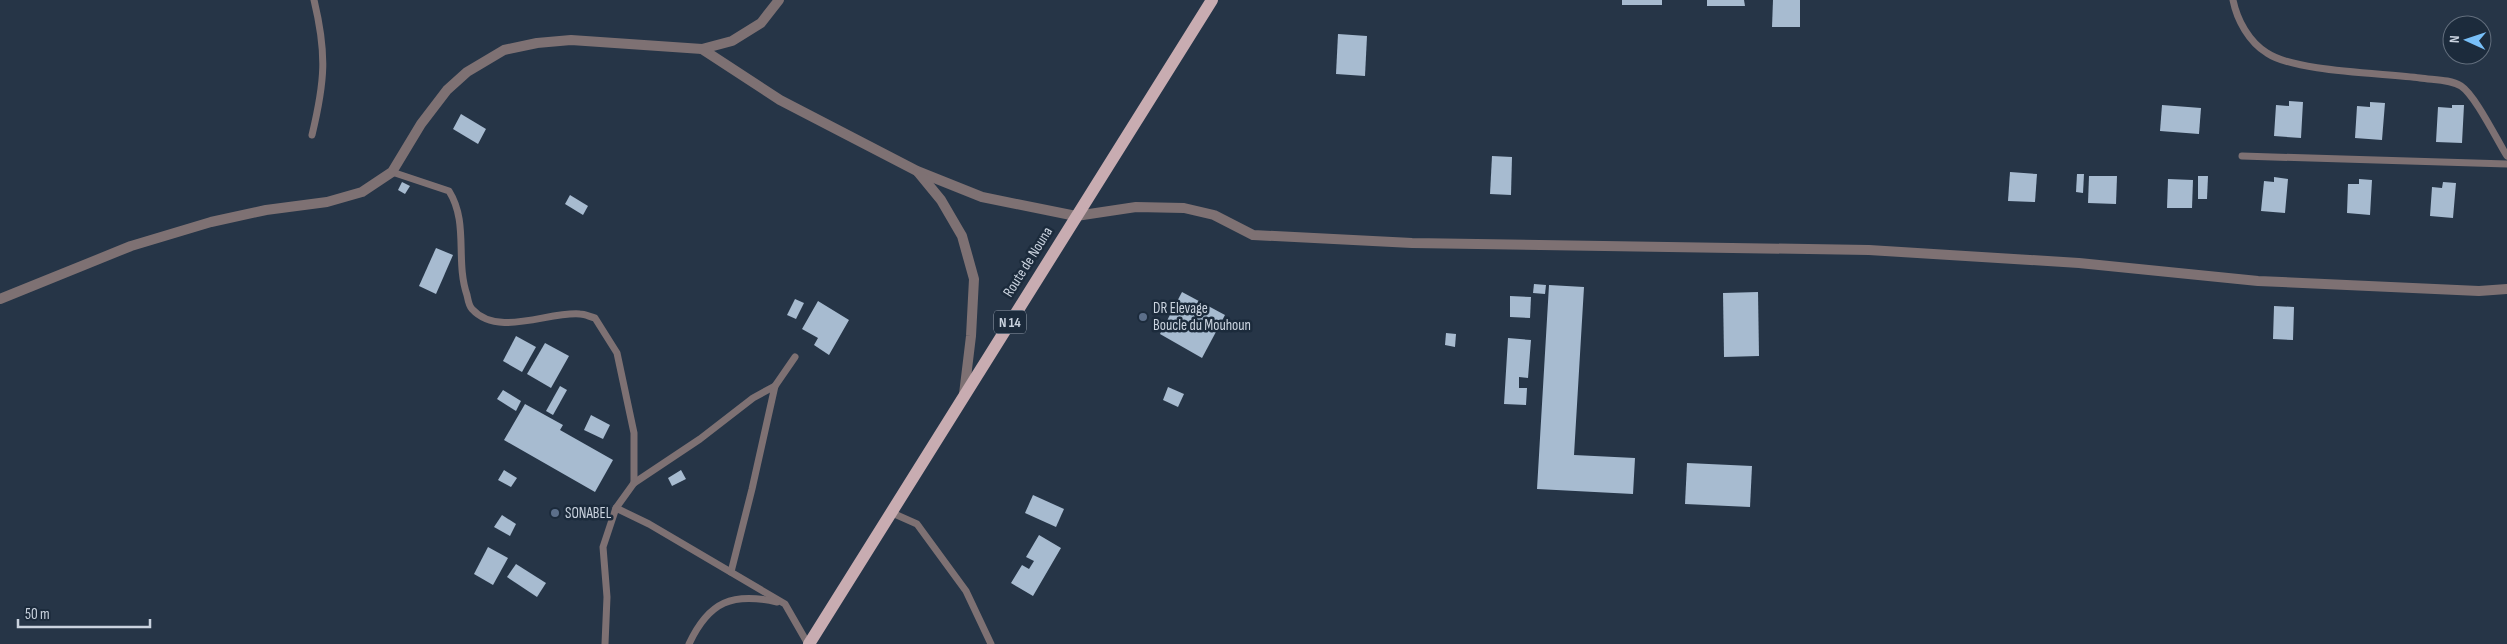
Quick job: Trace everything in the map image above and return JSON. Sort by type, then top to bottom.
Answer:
[{"type":"main road","name":"Route de Nouna","points":[[809,644],[1212,0]]},
{"type":"street","points":[[0,299],[131,246],[211,222],[266,210],[336,200],[362,192],[392,172],[421,124],[447,90],[467,72],[504,50],[537,43],[572,40],[702,49],[732,41],[761,23],[779,0]]},
{"type":"street","points":[[702,49],[780,100],[917,171],[982,198],[1076,216],[1136,207],[1184,208],[1214,215],[1253,235],[1422,244],[1869,250],[2079,263],[2258,281],[2479,291],[2507,289]]},
{"type":"street","points":[[917,171],[940,200],[962,236],[974,279],[971,336],[964,396]]},
{"type":"lane","points":[[312,135],[322,91],[324,62],[320,26],[314,0]]},
{"type":"lane","points":[[2233,0],[2244,29],[2255,43],[2268,54],[2300,65],[2394,74],[2448,82],[2462,86],[2472,98],[2507,156]]},
{"type":"lane","points":[[2242,156],[2507,164]]},
{"type":"lane","points":[[392,172],[450,191],[457,204],[460,222],[461,278],[471,308],[482,317],[505,323],[580,314],[595,318],[616,354],[634,432],[634,484]]},
{"type":"lane","points":[[731,572],[752,489],[774,386],[795,357]]},
{"type":"lane","points":[[605,644],[607,597],[603,547],[616,508],[634,484],[700,439],[753,398],[774,386]]},
{"type":"lane","points":[[616,508],[649,524],[785,604],[809,644]]},
{"type":"lane","points":[[890,512],[916,524],[966,591],[991,644]]},
{"type":"lane","points":[[689,644],[696,629],[712,610],[729,600],[754,596],[785,604]]},
{"type":"building","points":[[1622,0],[1662,0],[1662,5],[1622,5]]},
{"type":"building","points":[[1707,0],[1744,0],[1745,6],[1707,6]]},
{"type":"building","points":[[1773,0],[1800,0],[1800,27],[1772,27]]},
{"type":"building","points":[[1338,34],[1367,36],[1365,76],[1336,74]]},
{"type":"building","points":[[2289,101],[2303,102],[2301,138],[2274,136],[2276,105],[2289,106]]},
{"type":"building","points":[[2370,102],[2385,103],[2382,140],[2355,138],[2357,106],[2370,107]]},
{"type":"building","points":[[2162,105],[2201,108],[2199,134],[2160,131]]},
{"type":"building","points":[[2452,105],[2464,105],[2462,143],[2436,142],[2438,107],[2452,108]]},
{"type":"building","points":[[461,114],[486,129],[478,144],[453,129]]},
{"type":"building","points":[[1492,156],[1512,157],[1511,195],[1490,194]]},
{"type":"building","points":[[2010,172],[2037,174],[2035,202],[2008,201]]},
{"type":"building","points":[[2077,174],[2084,174],[2083,193],[2076,192]]},
{"type":"building","points":[[2089,176],[2117,176],[2116,204],[2088,203]]},
{"type":"building","points":[[2198,176],[2208,176],[2207,199],[2198,199]]},
{"type":"building","points":[[2274,177],[2288,179],[2285,213],[2261,211],[2264,181],[2274,182]]},
{"type":"building","points":[[2168,179],[2193,180],[2192,208],[2167,208]]},
{"type":"building","points":[[2359,179],[2372,180],[2370,215],[2347,213],[2348,184],[2359,184]]},
{"type":"building","points":[[402,182],[410,186],[405,194],[398,190]]},
{"type":"building","points":[[2443,182],[2456,183],[2453,218],[2430,216],[2432,187],[2442,188]]},
{"type":"building","points":[[570,195],[588,206],[583,215],[565,204]]},
{"type":"building","points":[[436,248],[453,255],[436,294],[419,286]]},
{"type":"building","points":[[1534,284],[1546,285],[1545,294],[1533,293]]},
{"type":"building","points":[[1549,285],[1584,287],[1574,455],[1635,458],[1633,494],[1537,489]]},
{"type":"building","points":[[1182,292],[1225,315],[1202,358],[1160,334]]},
{"type":"building","points":[[1758,292],[1759,356],[1724,357],[1723,293]]},
{"type":"building","points":[[1510,296],[1531,297],[1530,318],[1510,317]]},
{"type":"building","points":[[795,299],[804,303],[796,319],[787,315]]},
{"type":"building","points":[[818,301],[849,320],[829,355],[814,345],[818,338],[802,329]]},
{"type":"building","points":[[2274,306],[2294,307],[2293,340],[2273,339]]},
{"type":"building","points":[[1446,333],[1456,334],[1455,347],[1445,345]]},
{"type":"building","points":[[516,336],[536,347],[522,372],[503,361]]},
{"type":"building","points":[[1508,338],[1531,340],[1528,378],[1519,377],[1519,388],[1527,388],[1526,405],[1504,404]]},
{"type":"building","points":[[545,343],[569,356],[551,388],[527,374]]},
{"type":"building","points":[[560,386],[567,390],[553,415],[546,411]]},
{"type":"building","points":[[1168,387],[1184,394],[1178,407],[1163,400]]},
{"type":"building","points":[[503,390],[521,401],[516,411],[497,399]]},
{"type":"building","points":[[525,404],[563,425],[560,430],[613,460],[595,492],[504,440]]},
{"type":"building","points":[[591,415],[610,425],[603,439],[584,430]]},
{"type":"building","points":[[1687,463],[1752,466],[1750,507],[1685,504]]},
{"type":"building","points":[[504,470],[517,478],[511,487],[498,480]]},
{"type":"building","points":[[681,470],[686,479],[672,486],[668,478]]},
{"type":"building","points":[[1033,495],[1064,509],[1056,527],[1025,513]]},
{"type":"building","points":[[502,515],[516,524],[510,536],[494,527]]},
{"type":"building","points":[[1039,535],[1061,548],[1033,596],[1011,583],[1022,565],[1029,569],[1034,561],[1026,557]]},
{"type":"building","points":[[488,547],[508,558],[493,585],[474,574]]},
{"type":"building","points":[[516,564],[546,583],[537,597],[507,577]]},
{"type":"place","name":"DR Elevage Boucle du Mouhoun","points":[[1143,317]]},
{"type":"place","name":"SONABEL","points":[[555,513]]}]
